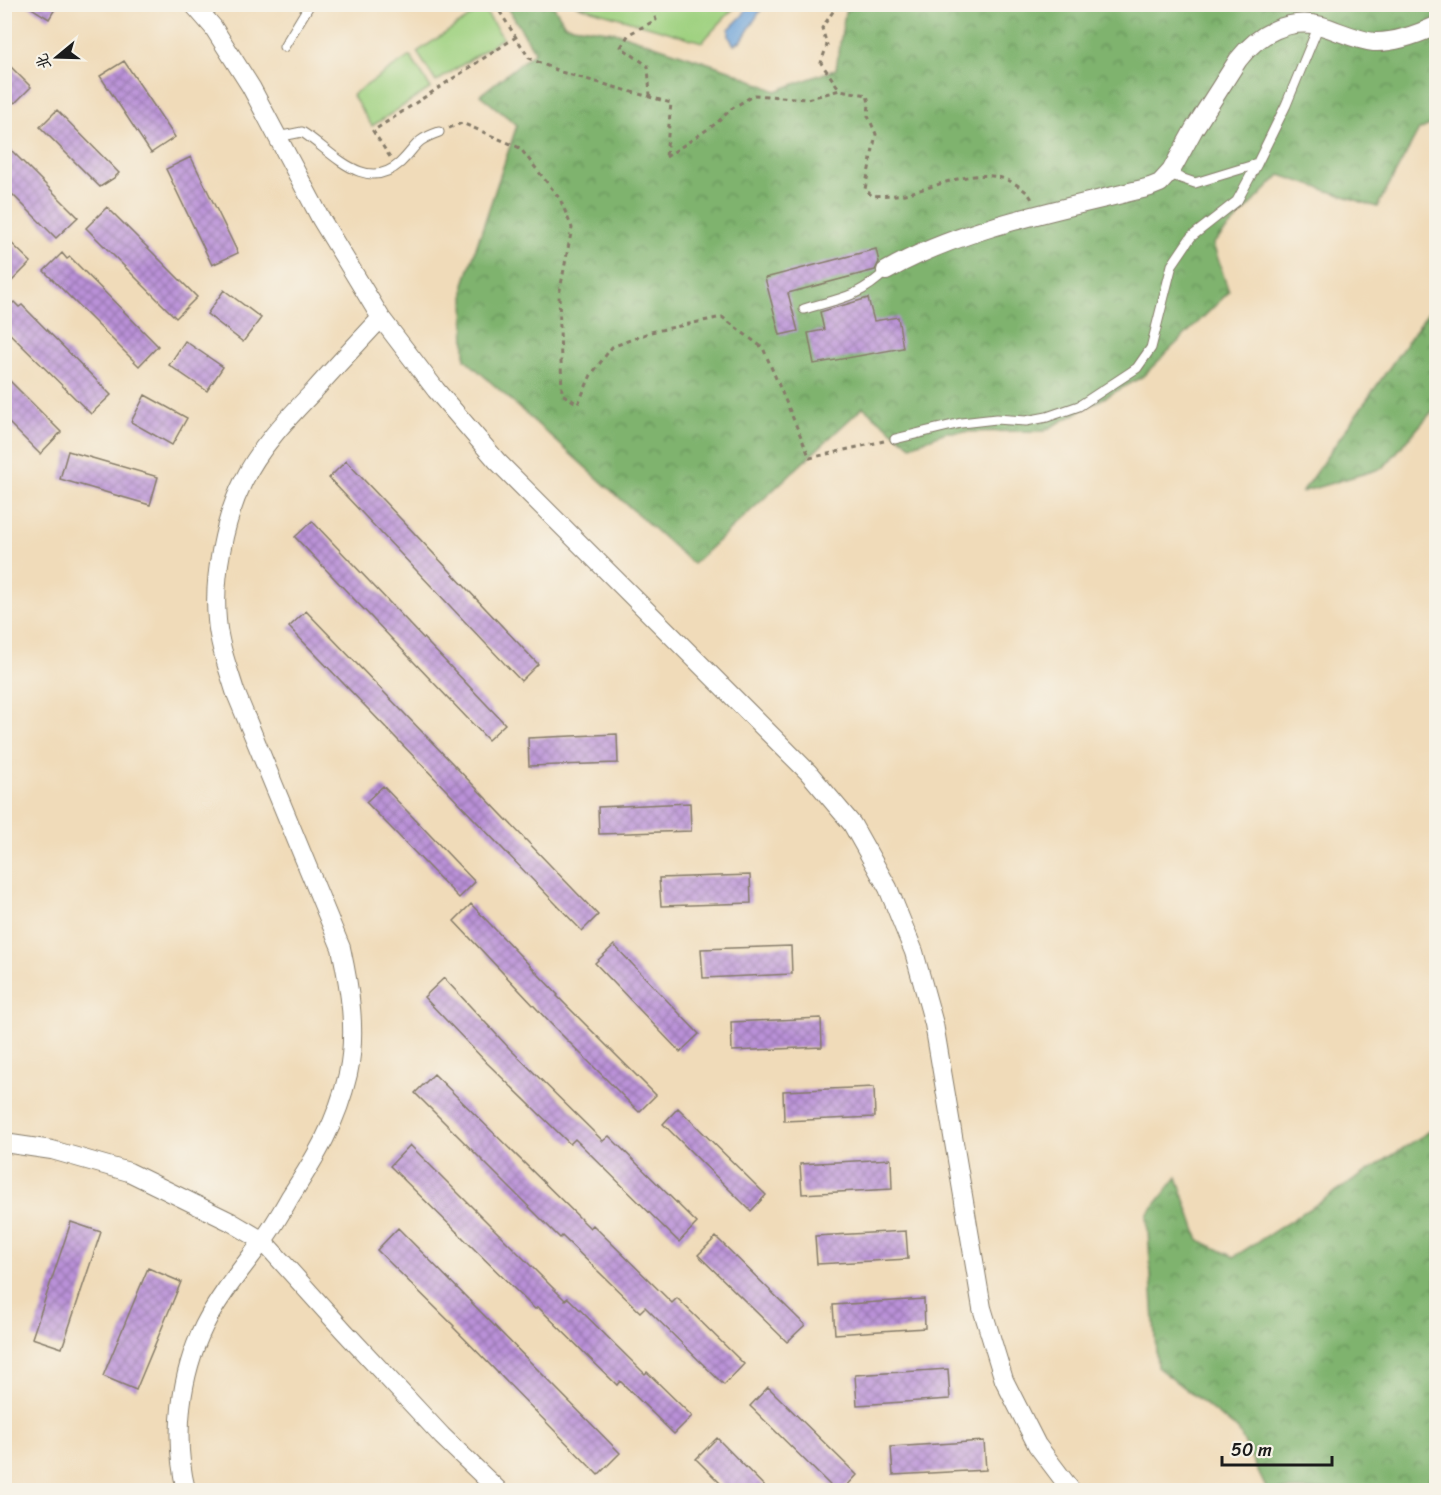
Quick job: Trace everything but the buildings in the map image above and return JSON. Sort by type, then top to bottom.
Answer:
[{"type":"street","points":[[193,4],[213,27],[250,87],[321,219],[381,318],[436,390],[497,460],[808,772],[852,824],[888,888],[914,952],[934,1024],[982,1308],[1004,1380],[1037,1445],[1071,1491]]},
{"type":"street","points":[[886,271],[959,238],[1150,188],[1160,183],[1169,174],[1194,129],[1245,50],[1272,30],[1298,22],[1319,25],[1375,42],[1415,35],[1437,26]]},
{"type":"street","points":[[186,1491],[180,1444],[181,1412],[193,1353],[204,1326],[220,1298],[263,1241],[321,1148],[333,1122],[348,1073],[353,1031],[349,985],[341,948],[235,691],[223,655],[217,620],[221,551],[243,482],[262,452],[285,421],[381,318]]},
{"type":"street","points":[[4,1143],[52,1150],[129,1172],[231,1222],[263,1241],[434,1427],[498,1491]]},
{"type":"lane","points":[[284,47],[310,4]]},
{"type":"lane","points":[[895,439],[961,423],[996,419],[1026,421],[1047,417],[1079,406],[1137,368],[1151,348],[1172,265],[1191,237],[1237,201],[1286,105],[1319,25]]},
{"type":"lane","points":[[277,137],[302,132],[345,165],[363,172],[384,171],[396,166],[419,140],[439,132]]},
{"type":"lane","points":[[1169,174],[1195,183],[1257,164]]},
{"type":"lane","points":[[804,309],[860,292],[886,271]]},
{"type":"path","points":[[495,4],[529,58],[561,72],[671,103],[666,157],[717,123],[731,109],[754,95],[807,99],[840,90],[867,95],[868,116],[876,134],[865,189],[872,196],[908,194],[951,179],[991,175],[1011,181],[1030,195],[1038,216]]},
{"type":"path","points":[[650,96],[648,66],[621,47],[629,34],[656,20],[651,4]]},
{"type":"path","points":[[838,4],[822,28],[827,45],[821,63],[840,90]]},
{"type":"path","points":[[396,166],[373,131],[516,38]]},
{"type":"path","points":[[439,132],[462,123],[520,148],[560,199],[572,228],[559,295],[562,394],[578,404],[591,375],[612,347],[651,332],[722,317],[763,348],[810,458],[895,439]]},
{"type":"green space","points":[[506,5],[553,5],[565,25],[615,32],[729,70],[776,91],[836,69],[845,12],[858,5],[1436,5],[1436,122],[1419,130],[1377,207],[1280,175],[1213,244],[1229,292],[1142,377],[1044,431],[946,432],[911,446],[863,407],[693,564],[465,359],[464,284],[517,125],[480,95],[535,52]]},
{"type":"green space","points":[[575,5],[737,5],[702,42]]},
{"type":"green space","points":[[483,8],[503,38],[436,82],[417,52]]},
{"type":"green space","points":[[410,56],[431,88],[372,126],[352,95]]},
{"type":"green space","points":[[1436,301],[1436,407],[1383,468],[1302,492]]},
{"type":"green space","points":[[1436,1127],[1436,1490],[1267,1490],[1238,1430],[1157,1367],[1147,1215],[1177,1177],[1199,1240],[1234,1257]]},
{"type":"water","points":[[748,5],[764,5],[742,40],[734,45],[729,37],[729,29],[743,15]]}]
